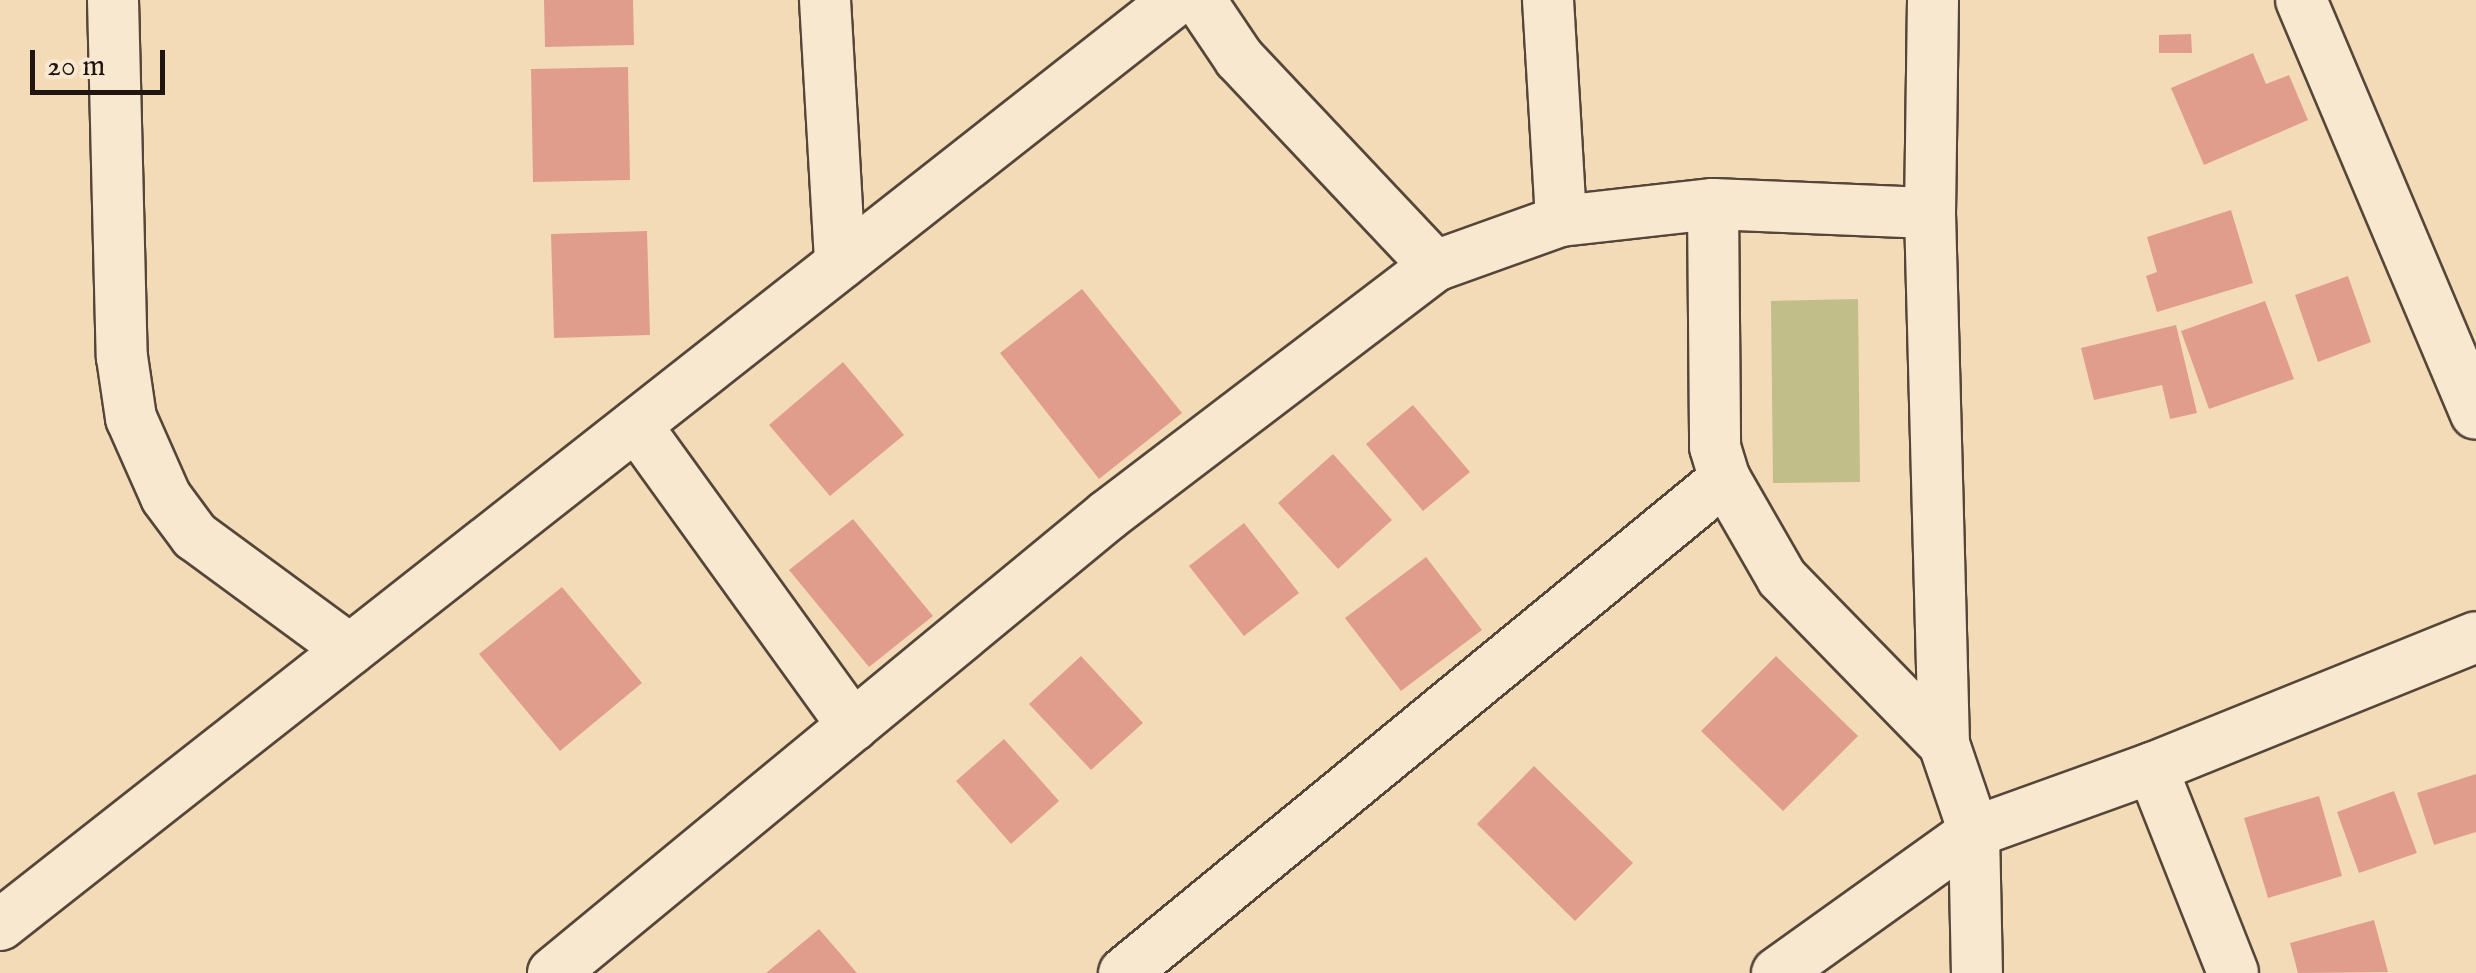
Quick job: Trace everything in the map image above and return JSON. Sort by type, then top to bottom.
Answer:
[{"type":"street","points":[[114,0],[122,357],[131,418],[166,497],[195,536],[350,650]]},
{"type":"street","points":[[825,0],[840,264]]},
{"type":"street","points":[[0,924],[1176,0]]},
{"type":"street","points":[[1200,0],[1239,58],[1434,266]]},
{"type":"street","points":[[1548,0],[1560,221]]},
{"type":"street","points":[[1933,0],[1930,213],[1944,744],[1974,832],[1977,973]]},
{"type":"street","points":[[2300,0],[2476,414]]},
{"type":"street","points":[[1713,204],[1715,447],[1724,479],[1782,578],[1944,744]]},
{"type":"street","points":[[553,973],[1108,515],[1434,266],[1560,221],[1713,204],[1930,213]]},
{"type":"street","points":[[636,425],[853,726]]},
{"type":"street","points":[[1124,973],[1724,479]]},
{"type":"street","points":[[1777,973],[1974,832],[2152,768],[2476,636]]},
{"type":"street","points":[[2152,768],[2233,973]]},
{"type":"shaded area","points":[[1858,299],[1860,482],[1773,483],[1771,301]]},
{"type":"building","points":[[544,0],[633,0],[634,45],[545,47]]},
{"type":"building","points":[[2191,34],[2192,53],[2159,53],[2159,35]]},
{"type":"building","points":[[2253,53],[2266,84],[2289,75],[2308,120],[2204,165],[2171,88]]},
{"type":"building","points":[[628,67],[630,180],[533,182],[531,69]]},
{"type":"building","points":[[2231,210],[2253,283],[2157,312],[2146,276],[2157,272],[2147,237]]},
{"type":"building","points":[[647,231],[650,335],[554,338],[551,234]]},
{"type":"building","points":[[2348,276],[2371,342],[2318,362],[2295,295]]},
{"type":"building","points":[[1082,289],[1182,413],[1099,479],[1000,353]]},
{"type":"building","points":[[2265,301],[2294,379],[2209,409],[2181,331]]},
{"type":"building","points":[[2176,325],[2197,413],[2170,419],[2162,385],[2094,400],[2081,348]]},
{"type":"building","points":[[843,362],[904,435],[830,496],[769,425]]},
{"type":"building","points":[[1413,405],[1470,472],[1423,511],[1366,444]]},
{"type":"building","points":[[1333,454],[1392,520],[1338,569],[1278,503]]},
{"type":"building","points":[[853,519],[933,616],[869,667],[789,570]]},
{"type":"building","points":[[1244,523],[1299,593],[1244,636],[1189,566]]},
{"type":"building","points":[[1426,557],[1482,630],[1401,691],[1345,618]]},
{"type":"building","points":[[562,587],[642,683],[560,751],[479,654]]},
{"type":"building","points":[[1081,656],[1143,723],[1091,770],[1029,704]]},
{"type":"building","points":[[1776,656],[1858,736],[1783,811],[1701,731]]},
{"type":"building","points":[[1004,739],[1059,801],[1011,844],[956,781]]},
{"type":"building","points":[[1534,766],[1633,863],[1575,921],[1477,824]]},
{"type":"building","points":[[2476,774],[2476,832],[2434,845],[2417,793]]},
{"type":"building","points":[[2394,791],[2417,853],[2359,873],[2337,812]]},
{"type":"building","points":[[2319,796],[2342,876],[2268,898],[2244,818]]},
{"type":"building","points":[[2374,920],[2388,972],[2298,973],[2290,943]]},
{"type":"building","points":[[819,929],[857,973],[766,973]]}]
